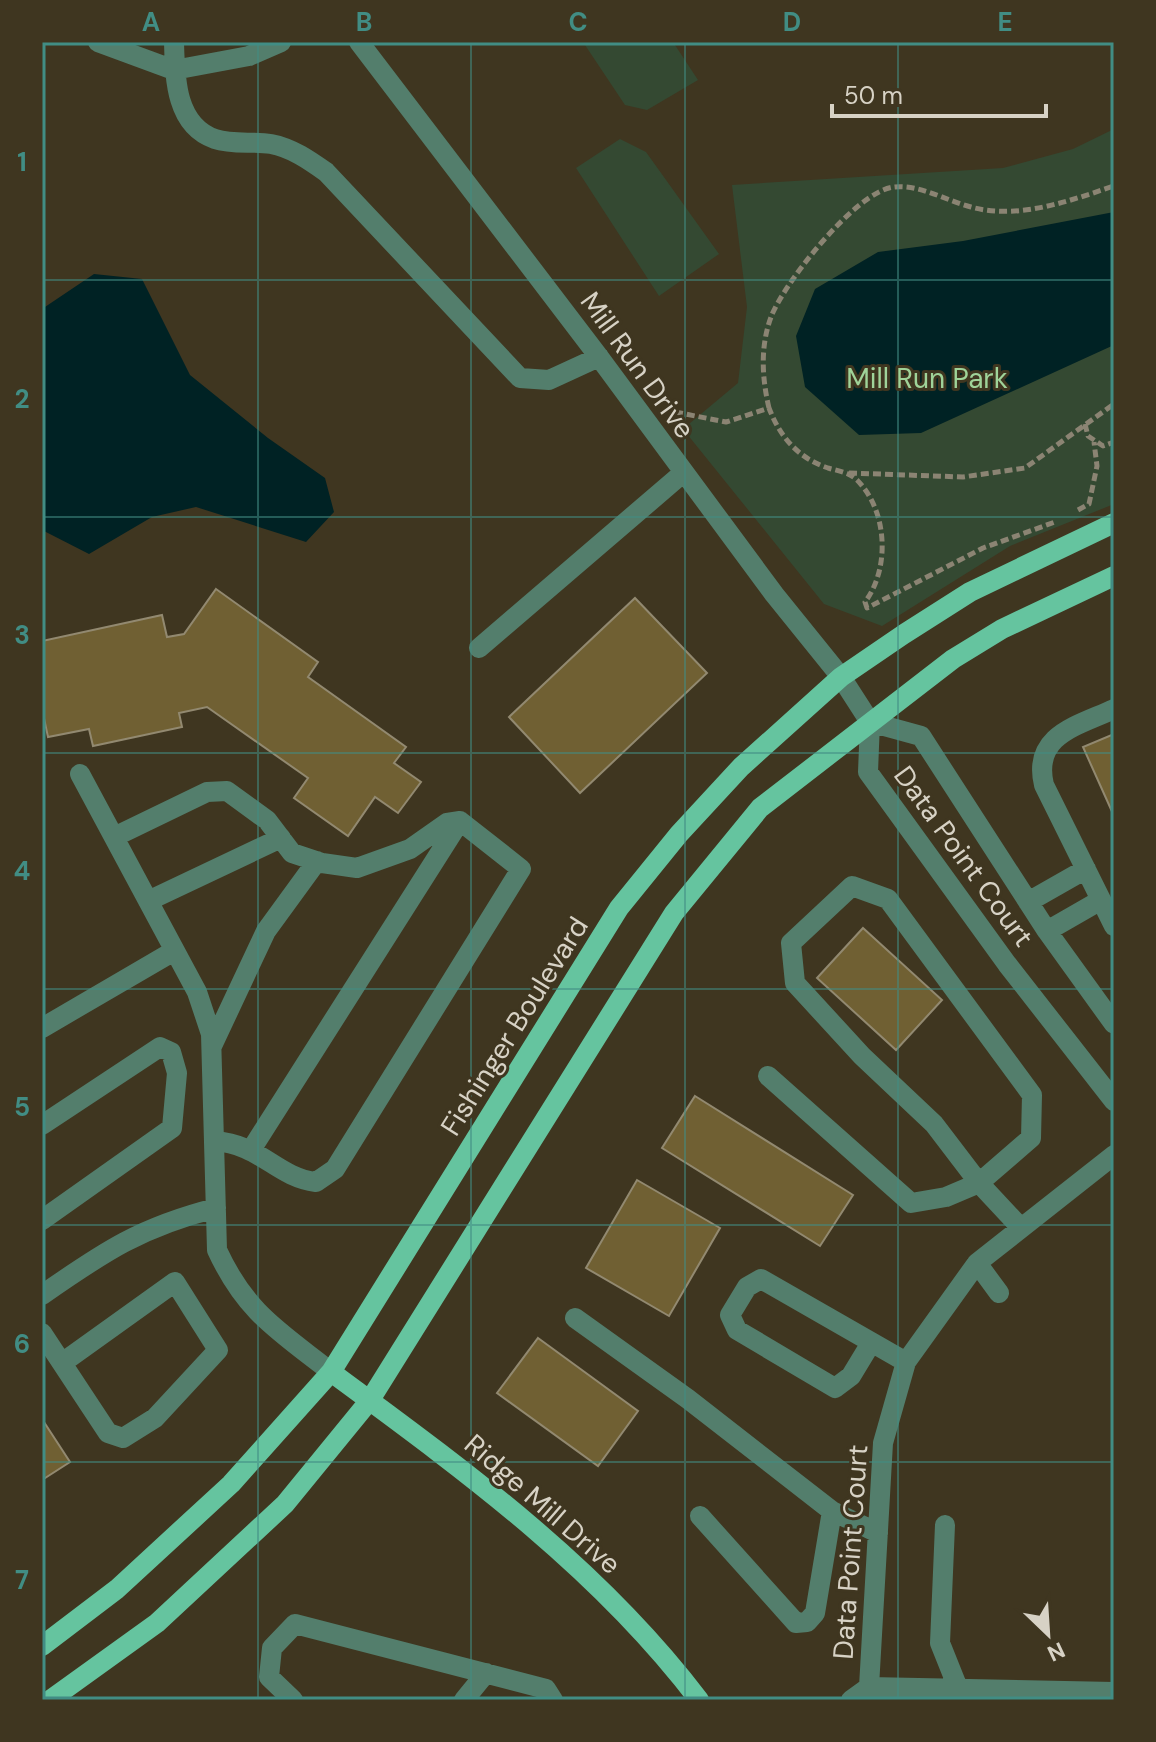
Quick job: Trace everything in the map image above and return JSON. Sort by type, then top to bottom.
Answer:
[{"type":"main road","name":"Fishinger Boulevard","points":[[42,1646],[117,1589],[231,1484],[331,1372],[619,908],[679,834],[741,767],[841,677],[970,592],[1114,523]]},
{"type":"main road","points":[[50,1700],[157,1623],[285,1504],[370,1400],[674,913],[760,808],[953,659],[1002,629],[1114,576]]},
{"type":"main road","name":"Ridge Mill Drive","points":[[331,1372],[554,1544],[626,1614],[699,1700]]},
{"type":"street","points":[[98,42],[174,70],[249,56],[281,42]]},
{"type":"street","points":[[174,42],[174,70],[181,108],[199,130],[216,139],[272,144],[302,155],[326,172],[520,378],[549,380],[599,357]]},
{"type":"street","name":"Mill Run Drive","points":[[359,42],[599,357],[683,473],[841,677],[870,722]]},
{"type":"street","points":[[479,648],[683,473]]},
{"type":"street","points":[[1114,709],[1069,730],[1052,741],[1041,756],[1044,785],[1114,926]]},
{"type":"street","name":"Data Point Court","points":[[1114,1024],[1047,931],[921,736],[870,722],[868,772],[1007,964],[1114,1101]]},
{"type":"street","points":[[80,774],[197,992],[212,1046],[217,1250],[232,1281],[252,1309],[331,1372]]},
{"type":"street","points":[[114,837],[207,792],[227,791],[267,820],[292,853],[317,861],[357,868],[410,849],[447,823],[460,821],[521,869],[335,1169],[316,1182],[295,1180],[251,1150],[236,1143],[214,1141]]},
{"type":"street","points":[[251,1150],[460,821]]},
{"type":"street","points":[[148,901],[281,838]]},
{"type":"street","points":[[212,1046],[266,931],[317,861]]},
{"type":"street","points":[[1028,902],[1086,869]]},
{"type":"street","points":[[768,1076],[911,1203],[946,1197],[979,1183],[1031,1138],[1032,1095],[888,899],[852,886],[791,943],[795,983],[862,1056],[934,1124],[979,1183],[1021,1228]]},
{"type":"street","points":[[1047,931],[1101,900]]},
{"type":"street","points":[[42,1028],[174,951]]},
{"type":"street","points":[[42,1125],[160,1047],[171,1052],[177,1073],[172,1128],[42,1220]]},
{"type":"street","name":"Data Point Court","points":[[851,1700],[869,1687],[883,1443],[906,1362],[977,1263],[1114,1155]]},
{"type":"street","points":[[42,1295],[120,1241],[173,1219],[216,1208]]},
{"type":"street","points":[[977,1263],[999,1293]]},
{"type":"street","points":[[871,1343],[851,1376],[835,1388],[737,1330],[730,1315],[747,1287],[761,1279],[906,1362]]},
{"type":"street","points":[[42,1333],[108,1433],[123,1438],[155,1418],[218,1350],[175,1282],[62,1363]]},
{"type":"street","points":[[575,1318],[688,1399],[832,1511],[878,1533]]},
{"type":"street","points":[[700,1516],[796,1623],[807,1622],[815,1613],[832,1511]]},
{"type":"street","points":[[945,1525],[940,1643],[974,1692]]},
{"type":"street","points":[[293,1700],[269,1677],[272,1648],[295,1624],[546,1689],[553,1700]]},
{"type":"street","points":[[464,1700],[486,1673]]},
{"type":"street","points":[[869,1687],[974,1692],[1114,1692]]},
{"type":"path","points":[[1114,186],[1016,211],[981,210],[900,186],[871,196],[851,211],[778,301],[764,347],[769,408],[776,425],[798,453],[813,463],[847,473],[912,478],[1007,472],[1039,461],[1114,405]]},
{"type":"path","points":[[675,412],[726,422],[769,408]]},
{"type":"path","points":[[1074,513],[1089,504],[1097,466],[1094,442],[1085,424]]},
{"type":"path","points":[[1094,442],[1103,446],[1114,442]]},
{"type":"path","points":[[847,473],[864,491],[881,529],[880,565],[873,591],[865,602],[867,608],[983,548],[1065,517]]},
{"type":"green space","points":[[583,42],[673,42],[698,80],[647,110],[625,105]]},
{"type":"green space","name":"Mill Run Park","points":[[1114,129],[1114,504],[1010,546],[882,626],[824,604],[683,429],[738,383],[747,307],[732,185],[1003,168],[1073,149]]},
{"type":"green space","points":[[620,139],[646,152],[719,254],[659,296],[576,168]]},
{"type":"water","points":[[1114,212],[1114,345],[921,433],[859,435],[805,387],[796,336],[815,289],[878,252],[963,241]]},
{"type":"water","points":[[94,274],[142,279],[190,375],[268,438],[325,478],[334,512],[306,542],[196,507],[152,517],[89,554],[42,530],[42,309]]},
{"type":"building","points":[[216,589],[318,662],[308,677],[406,747],[394,763],[421,782],[398,813],[375,797],[348,836],[294,798],[308,778],[207,707],[179,713],[182,727],[93,746],[89,729],[48,737],[42,709],[42,641],[162,615],[167,637],[184,634]]},
{"type":"building","points":[[635,598],[707,673],[580,793],[509,717]]},
{"type":"building","points":[[1114,734],[1114,816],[1083,747]]},
{"type":"building","points":[[863,928],[942,1000],[896,1050],[817,978]]},
{"type":"building","points":[[695,1096],[853,1195],[820,1246],[662,1148]]},
{"type":"building","points":[[637,1180],[720,1228],[669,1316],[586,1268]]},
{"type":"building","points":[[538,1338],[638,1411],[598,1466],[497,1393]]},
{"type":"building","points":[[42,1419],[70,1462],[42,1480]]}]
